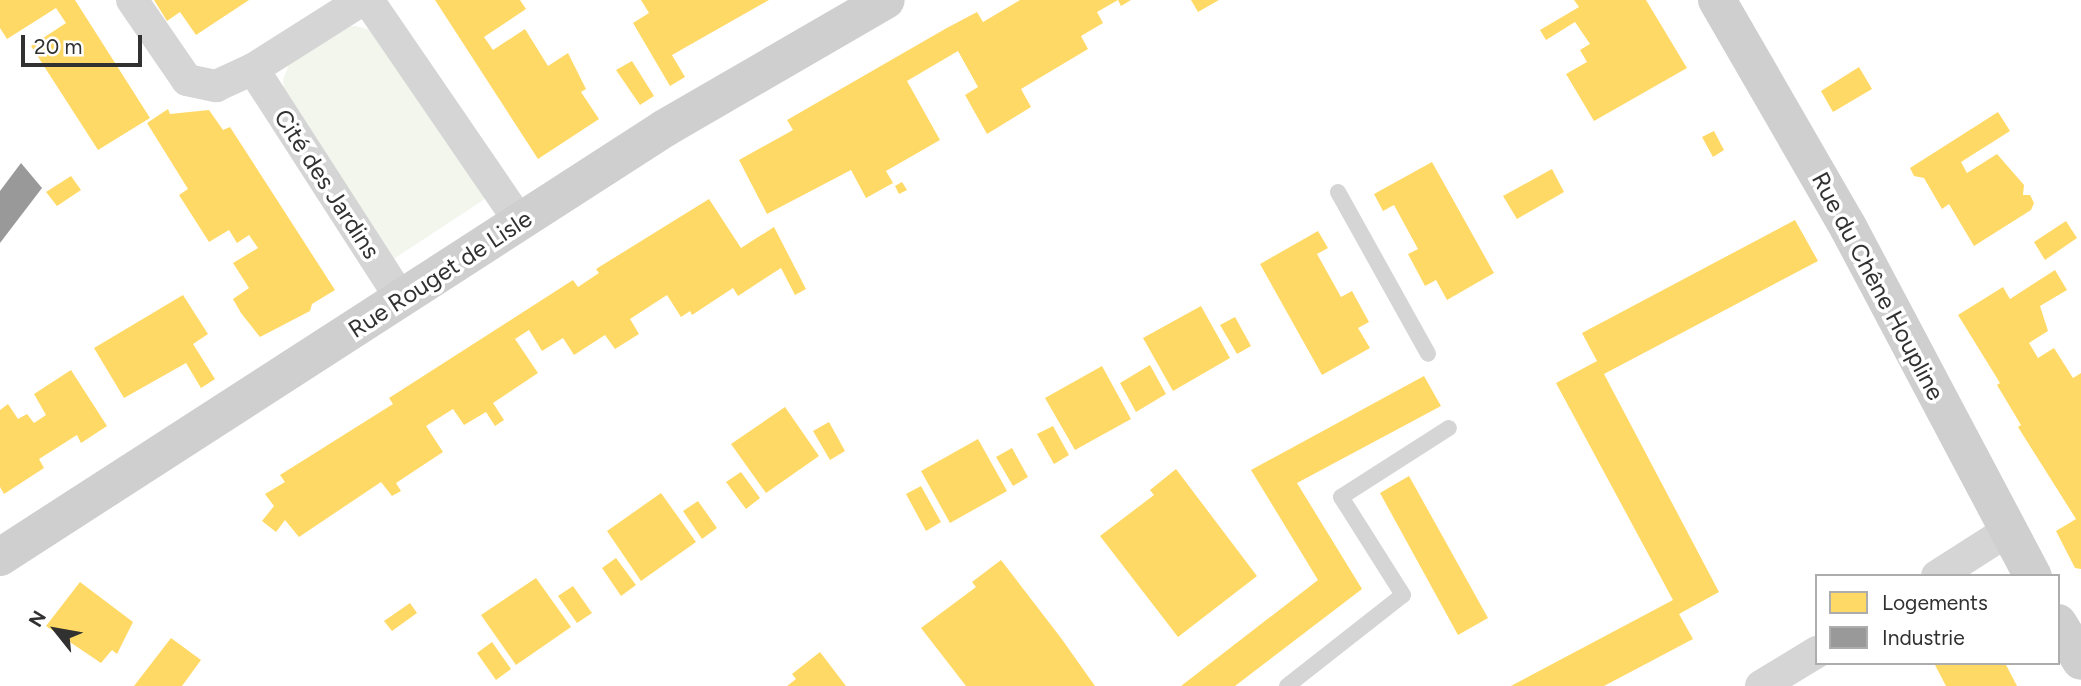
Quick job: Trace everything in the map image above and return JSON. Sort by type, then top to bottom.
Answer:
[{"type":"street","points":[[132,0],[187,80],[216,86],[253,69],[362,0]]},
{"type":"street","points":[[368,0],[520,222]]},
{"type":"street","name":"Rue Rouget de Lisle","points":[[0,557],[718,96],[886,0]]},
{"type":"street","name":"Rue du Chêne Houpline","points":[[1717,0],[1848,227],[2032,574]]},
{"type":"street","name":"Cité des Jardins","points":[[253,69],[401,299]]},
{"type":"street","points":[[1940,574],[2009,530]]},
{"type":"street","points":[[1761,686],[1815,653]]},
{"type":"lane","points":[[1338,192],[1428,355]]},
{"type":"lane","points":[[1287,686],[1403,595],[1341,498],[1449,428]]},
{"type":"shaded area","points":[[356,26],[380,33],[488,197],[389,262],[285,99],[283,80],[291,59],[337,27]]},
{"type":"building: Logements","points":[[0,0],[75,0],[150,118],[98,150],[31,46],[66,23],[56,8],[7,39],[0,28]]},
{"type":"building: Logements","points":[[154,0],[249,0],[196,35],[180,12],[167,21]]},
{"type":"building: Logements","points":[[435,0],[520,0],[526,9],[484,37],[493,50],[525,29],[548,66],[568,53],[586,89],[581,92],[599,119],[538,159]]},
{"type":"building: Logements","points":[[641,0],[769,0],[672,55],[685,77],[670,86],[633,23],[649,13]]},
{"type":"building: Logements","points":[[1020,0],[1118,0],[1097,12],[1103,23],[1081,36],[1088,49],[1021,89],[1031,107],[987,134],[965,95],[978,87],[958,51],[907,81],[940,140],[886,171],[893,183],[866,198],[851,170],[767,214],[739,160],[793,130],[787,120],[945,29],[977,12],[983,22]]},
{"type":"building: Logements","points":[[1118,0],[1131,0],[1121,6]]},
{"type":"building: Logements","points":[[1191,0],[1219,0],[1198,12]]},
{"type":"building: Logements","points":[[1574,0],[1646,0],[1687,68],[1594,121],[1566,74],[1587,62],[1580,50],[1590,44],[1575,22],[1546,40],[1540,30],[1579,7]]},
{"type":"building: Logements","points":[[632,61],[654,96],[640,105],[616,70]]},
{"type":"building: Logements","points":[[1859,67],[1872,89],[1833,112],[1821,91]]},
{"type":"building: Logements","points":[[168,109],[170,114],[209,110],[223,130],[230,127],[335,290],[312,304],[310,311],[260,337],[241,313],[233,299],[249,288],[233,263],[258,248],[249,235],[237,243],[229,230],[209,242],[179,195],[188,189],[147,123]]},
{"type":"building: Logements","points":[[1998,112],[2010,131],[1961,162],[1967,173],[1997,154],[2024,185],[2023,195],[2030,195],[2034,203],[2031,210],[1974,246],[1949,204],[1942,209],[1924,178],[1914,176],[1910,168]]},
{"type":"building: Logements","points":[[1714,131],[1724,150],[1713,157],[1702,137]]},
{"type":"building: Logements","points":[[1432,162],[1494,273],[1447,300],[1436,280],[1425,286],[1408,254],[1418,249],[1394,205],[1383,211],[1374,194]]},
{"type":"building: Logements","points":[[1552,169],[1564,192],[1517,219],[1503,196]]},
{"type":"building: Logements","points":[[71,176],[81,190],[57,206],[46,192]]},
{"type":"building: Logements","points":[[902,182],[907,190],[899,194],[895,186]]},
{"type":"building: Logements","points":[[709,199],[741,248],[774,227],[806,289],[795,295],[781,268],[738,296],[733,288],[692,315],[690,311],[681,317],[667,295],[630,319],[639,334],[615,349],[605,335],[574,355],[563,338],[542,351],[529,330],[515,339],[538,373],[493,403],[504,420],[495,426],[486,412],[464,425],[453,409],[426,426],[443,452],[396,483],[401,491],[392,496],[381,482],[299,537],[285,520],[276,532],[262,521],[274,506],[265,494],[285,482],[280,475],[393,404],[389,398],[573,280],[578,287],[599,273],[596,269]]},
{"type":"building: Logements","points":[[1795,220],[1818,261],[1604,374],[1719,592],[1679,614],[1693,639],[1604,686],[1511,686],[1673,600],[1556,383],[1597,361],[1582,333]]},
{"type":"building: Logements","points":[[2066,221],[2077,238],[2045,260],[2034,242]]},
{"type":"building: Logements","points":[[1318,231],[1328,248],[1317,254],[1341,297],[1352,291],[1369,322],[1358,328],[1370,348],[1322,375],[1260,264]]},
{"type":"building: Logements","points":[[2055,270],[2067,290],[2040,306],[2048,331],[2029,343],[2038,358],[2054,348],[2073,378],[2081,373],[2081,569],[2075,568],[2056,531],[2076,519],[2018,427],[2021,425],[1997,385],[2000,383],[1958,315],[2003,287],[2010,299]]},
{"type":"building: Logements","points":[[183,295],[208,334],[193,344],[215,379],[201,388],[186,363],[124,398],[94,348]]},
{"type":"building: Logements","points":[[1201,306],[1230,358],[1173,391],[1143,338]]},
{"type":"building: Logements","points":[[1235,317],[1251,346],[1237,354],[1220,325]]},
{"type":"building: Logements","points":[[1150,365],[1166,394],[1136,412],[1120,383]]},
{"type":"building: Logements","points":[[1102,366],[1131,419],[1075,450],[1045,398]]},
{"type":"building: Logements","points":[[71,370],[107,426],[81,443],[77,435],[39,459],[44,468],[4,494],[0,487],[0,410],[8,404],[18,419],[27,414],[34,423],[46,415],[34,394]]},
{"type":"building: Logements","points":[[1424,376],[1441,406],[1297,483],[1362,589],[1235,686],[1181,686],[1318,580],[1251,470]]},
{"type":"building: Logements","points":[[785,407],[819,456],[766,493],[731,444]]},
{"type":"building: Logements","points":[[829,422],[845,451],[830,460],[813,431]]},
{"type":"building: Logements","points":[[1053,426],[1069,455],[1054,464],[1037,434]]},
{"type":"building: Logements","points":[[978,439],[1007,491],[950,523],[921,471]]},
{"type":"building: Logements","points":[[1012,448],[1028,477],[1013,486],[996,457]]},
{"type":"building: Logements","points":[[1176,469],[1257,576],[1178,637],[1100,536],[1154,495],[1150,490]]},
{"type":"building: Logements","points":[[741,472],[760,498],[746,509],[726,482]]},
{"type":"building: Logements","points":[[1409,476],[1488,618],[1458,635],[1380,493]]},
{"type":"building: Logements","points":[[921,486],[941,522],[926,531],[906,494]]},
{"type":"building: Logements","points":[[661,493],[696,542],[641,581],[607,531]]},
{"type":"building: Logements","points":[[698,501],[717,528],[702,539],[683,511]]},
{"type":"building: Logements","points":[[616,558],[636,585],[621,596],[602,568]]},
{"type":"building: Logements","points":[[1001,560],[1095,686],[966,686],[921,628],[976,587],[972,582]]},
{"type":"building: Logements","points":[[536,578],[571,627],[516,665],[481,615]]},
{"type":"building: Logements","points":[[80,582],[133,622],[117,654],[112,650],[101,663],[46,626]]},
{"type":"building: Logements","points":[[573,586],[592,613],[577,623],[558,596]]},
{"type":"building: Logements","points":[[410,603],[417,613],[392,631],[384,621]]},
{"type":"building: Logements","points":[[171,638],[201,660],[182,686],[134,686]]},
{"type":"building: Logements","points":[[492,642],[511,669],[496,680],[477,653]]},
{"type":"building: Logements","points":[[820,652],[846,686],[787,686],[796,679],[792,674]]},
{"type":"building: Logements","points":[[1935,665],[2006,665],[2017,686],[1946,686]]},
{"type":"building: Industrie","points":[[21,163],[42,188],[0,243],[0,191]]}]
